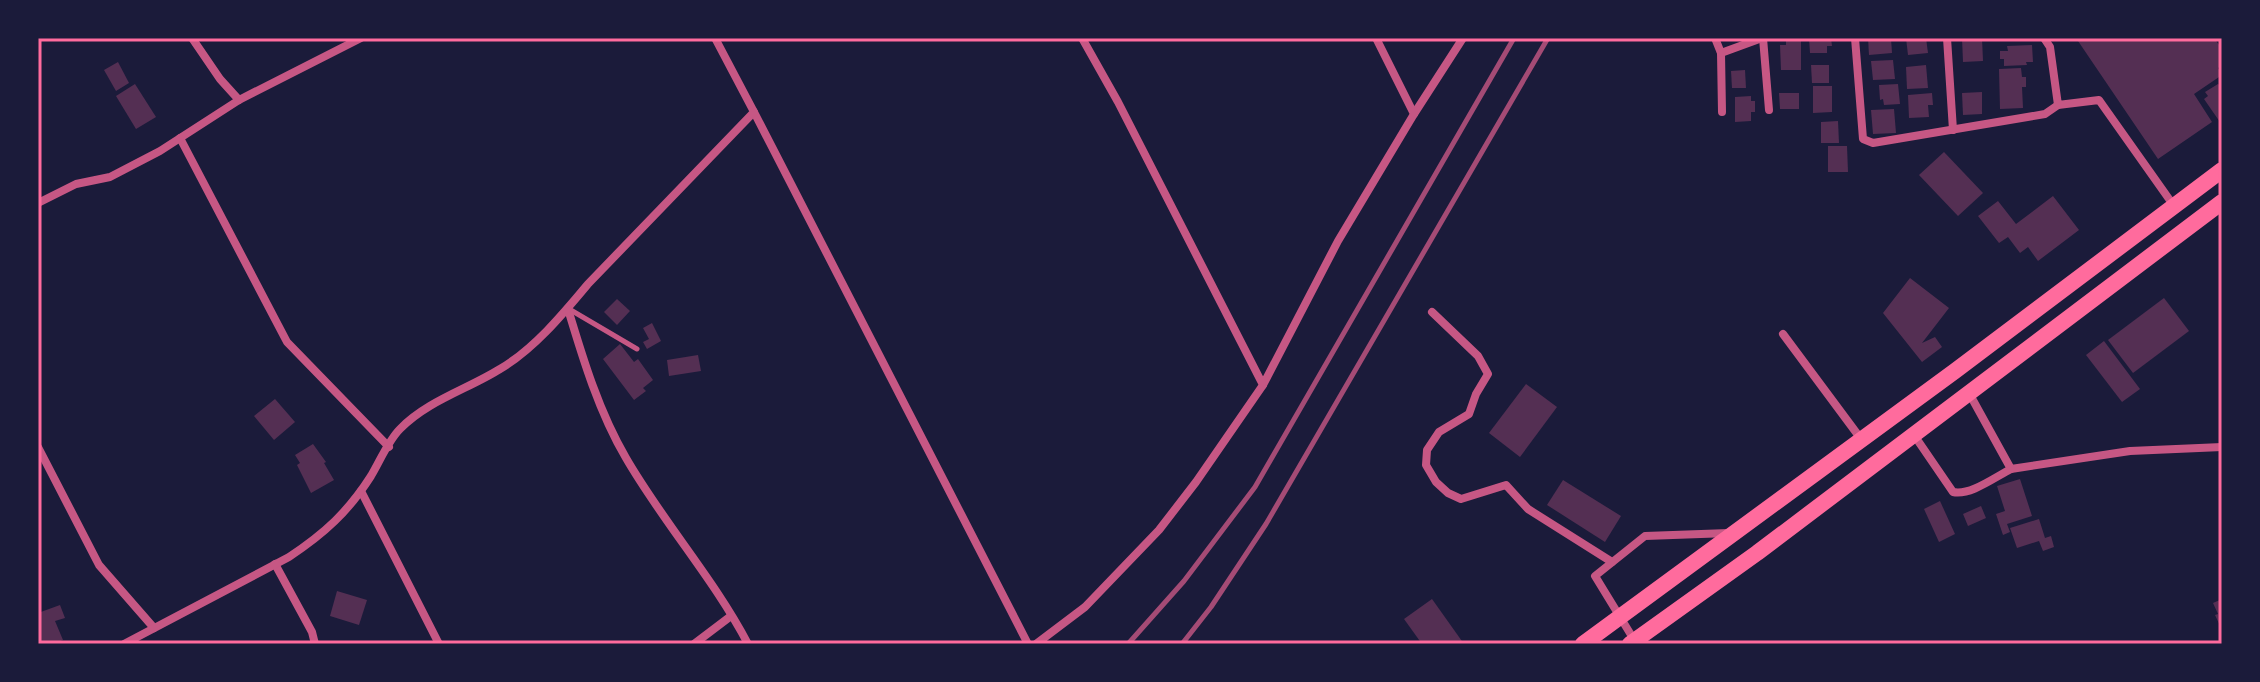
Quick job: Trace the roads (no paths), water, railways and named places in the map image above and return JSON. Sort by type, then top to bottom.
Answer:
[{"type":"highway","points":[[1583,644],[2222,170]]},
{"type":"highway","points":[[1634,643],[2222,202]]},
{"type":"street","points":[[192,38],[220,79],[239,100]]},
{"type":"street","points":[[38,203],[76,184],[110,177],[239,100],[361,38]]},
{"type":"street","points":[[715,38],[1028,644]]},
{"type":"street","points":[[1082,38],[1263,385]]},
{"type":"street","points":[[1376,38],[1414,114]]},
{"type":"street","points":[[1036,644],[1085,607],[1159,530],[1196,482],[1263,385],[1338,241],[1463,38]]},
{"type":"street","points":[[1715,38],[1721,53],[1722,112]]},
{"type":"street","points":[[1721,53],[1762,38],[1769,110]]},
{"type":"street","points":[[1855,38],[1863,139],[1873,143],[1953,130],[2045,114],[2058,105],[2099,100],[2174,206]]},
{"type":"street","points":[[1947,38],[1953,130]]},
{"type":"street","points":[[2044,38],[2050,47],[2058,105]]},
{"type":"street","points":[[124,644],[275,564],[331,526],[361,491],[398,431],[421,411],[508,364],[568,309],[588,284],[754,112]]},
{"type":"street","points":[[180,138],[287,342],[389,447]]},
{"type":"street","points":[[568,309],[583,359],[622,452],[748,644]]},
{"type":"street","points":[[1432,312],[1478,356],[1488,374],[1469,414],[1439,432],[1427,450],[1426,465],[1436,482],[1461,499],[1506,485],[1528,509],[1612,562]]},
{"type":"street","points":[[1783,334],[1861,439]]},
{"type":"street","points":[[1969,393],[2011,469]]},
{"type":"street","points":[[1914,435],[1953,492],[1959,494],[2011,469],[2130,451],[2222,447]]},
{"type":"street","points":[[38,447],[99,565],[154,628]]},
{"type":"street","points":[[361,491],[439,644]]},
{"type":"street","points":[[1634,643],[1595,576],[1645,536],[1736,533]]},
{"type":"street","points":[[275,564],[312,632],[315,644]]},
{"type":"street","points":[[694,644],[731,616]]},
{"type":"lane","points":[[568,309],[637,349]]},
{"type":"railway","points":[[1128,644],[1184,581],[1255,487],[1514,38]]},
{"type":"railway","points":[[1182,644],[1211,607],[1266,524],[1548,38]]}]
